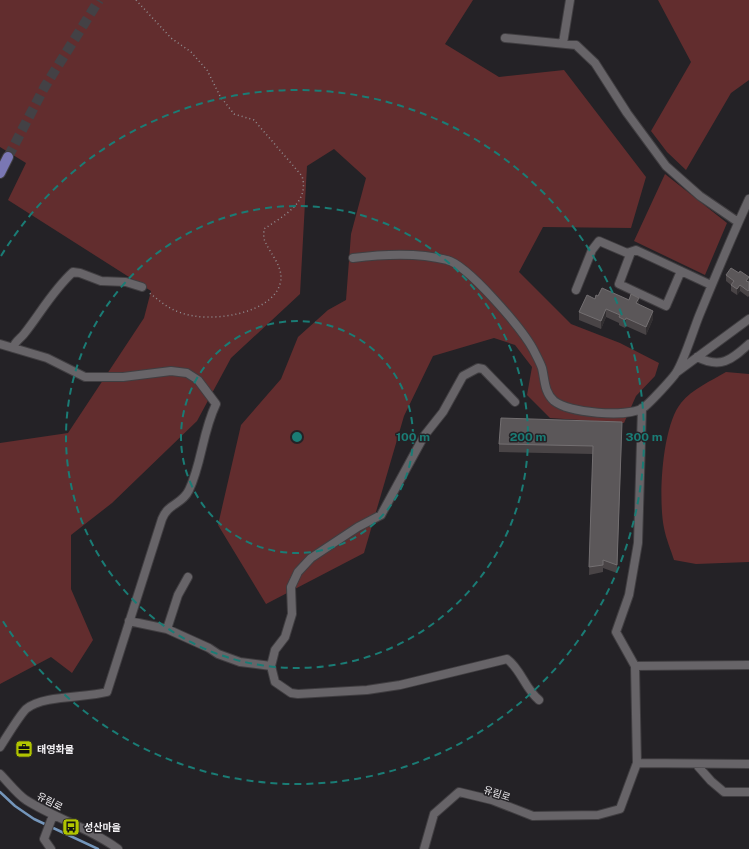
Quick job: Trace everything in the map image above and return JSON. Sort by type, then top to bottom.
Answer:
[{"type":"main road","points":[[0,173],[8,158]]},
{"type":"street","points":[[563,43],[570,0]]},
{"type":"street","points":[[505,38],[576,45],[595,63],[627,113],[666,166],[700,196],[738,222]]},
{"type":"street","points":[[676,372],[711,285],[749,199]]},
{"type":"street","points":[[576,290],[592,250],[599,241],[627,254],[636,250],[711,285]]},
{"type":"street","points":[[631,252],[619,284],[666,306],[681,271]]},
{"type":"street","points":[[353,258],[379,255],[416,255],[449,260],[474,278],[509,317],[532,348],[542,367],[544,386],[554,401],[564,407],[588,412],[619,414],[642,408],[676,372],[749,319]]},
{"type":"street","points":[[13,348],[14,344],[24,334],[40,311],[73,272],[101,281],[126,282],[142,287]]},
{"type":"street","points":[[0,344],[47,358],[85,377],[123,377],[171,371],[186,373],[198,380],[216,404],[203,437],[197,468],[188,492],[182,500],[165,510],[107,692],[95,695],[64,698],[36,704],[26,710],[0,747]]},
{"type":"street","points":[[697,357],[708,363],[720,363],[735,356],[749,344]]},
{"type":"street","points":[[515,402],[483,369],[478,368],[463,376],[443,412],[424,436],[381,515],[358,527],[311,558],[298,572],[291,587],[292,614],[285,637],[275,650],[271,666],[275,682],[291,693],[311,694],[334,691],[367,690],[400,685],[506,659],[515,667],[530,693],[539,700]]},
{"type":"street","points":[[642,408],[638,543],[628,595],[616,632],[635,666],[637,763],[749,764]]},
{"type":"street","points":[[167,629],[178,596],[188,577]]},
{"type":"street","points":[[130,621],[167,629],[209,648],[218,654],[240,662],[271,666]]},
{"type":"street","points":[[635,666],[749,665]]},
{"type":"street","name":"유림로","points":[[424,849],[434,814],[459,792],[492,800],[532,816],[598,815],[620,809],[637,763]]},
{"type":"street","points":[[696,764],[711,781],[724,792],[749,792]]},
{"type":"street","name":"유림로","points":[[0,774],[24,799],[52,818],[82,827],[118,849]]},
{"type":"street","points":[[51,849],[44,839],[52,818]]},
{"type":"path","points":[[136,0],[166,33],[191,52],[207,70],[220,96],[234,114],[254,120],[265,130],[302,176],[304,184],[300,200],[294,209],[264,229],[264,240],[281,273],[280,284],[272,296],[261,305],[234,315],[220,318],[202,317],[183,314],[169,308],[142,287]]},
{"type":"shaded area","points":[[0,0],[473,0],[445,44],[499,77],[564,70],[646,177],[631,228],[543,227],[519,272],[571,324],[620,343],[659,363],[655,376],[636,396],[624,423],[550,418],[527,395],[532,367],[515,345],[494,338],[433,356],[404,416],[364,553],[266,604],[218,525],[241,425],[281,379],[298,337],[328,310],[346,300],[351,234],[366,178],[334,149],[307,166],[300,294],[231,358],[197,421],[112,503],[71,535],[71,589],[93,640],[72,673],[51,657],[0,684],[0,443],[68,433],[144,318],[151,291],[8,200],[26,163],[0,147]]},
{"type":"shaded area","points":[[658,0],[749,0],[749,80],[731,93],[686,170],[667,152],[651,131],[691,62]]},
{"type":"shaded area","points":[[665,174],[727,223],[705,275],[634,241]]},
{"type":"shaded area","points":[[726,372],[749,374],[749,562],[696,564],[674,560],[664,528],[661,499],[663,463],[669,428],[675,414],[685,398]]},
{"type":"building","points":[[731,268],[739,273],[740,271],[749,277],[746,281],[749,282],[748,291],[740,285],[737,289],[731,285],[734,281],[726,275]]},
{"type":"building","points":[[602,288],[629,300],[631,294],[639,298],[636,303],[653,311],[646,327],[626,318],[625,320],[619,317],[620,315],[606,309],[601,321],[579,312],[587,295],[595,299],[596,295],[598,296]]},
{"type":"building","points":[[501,418],[622,422],[617,565],[603,560],[603,565],[589,567],[593,446],[499,444]]},
{"type":"waterway","points":[[0,792],[15,806],[34,819],[98,849]]},
{"type":"tunnel","points":[[8,157],[44,88],[99,0]]},
{"type":"place","name":"태영화물","points":[[24,749]]},
{"type":"place","name":"성산마을","points":[[71,827]]}]
